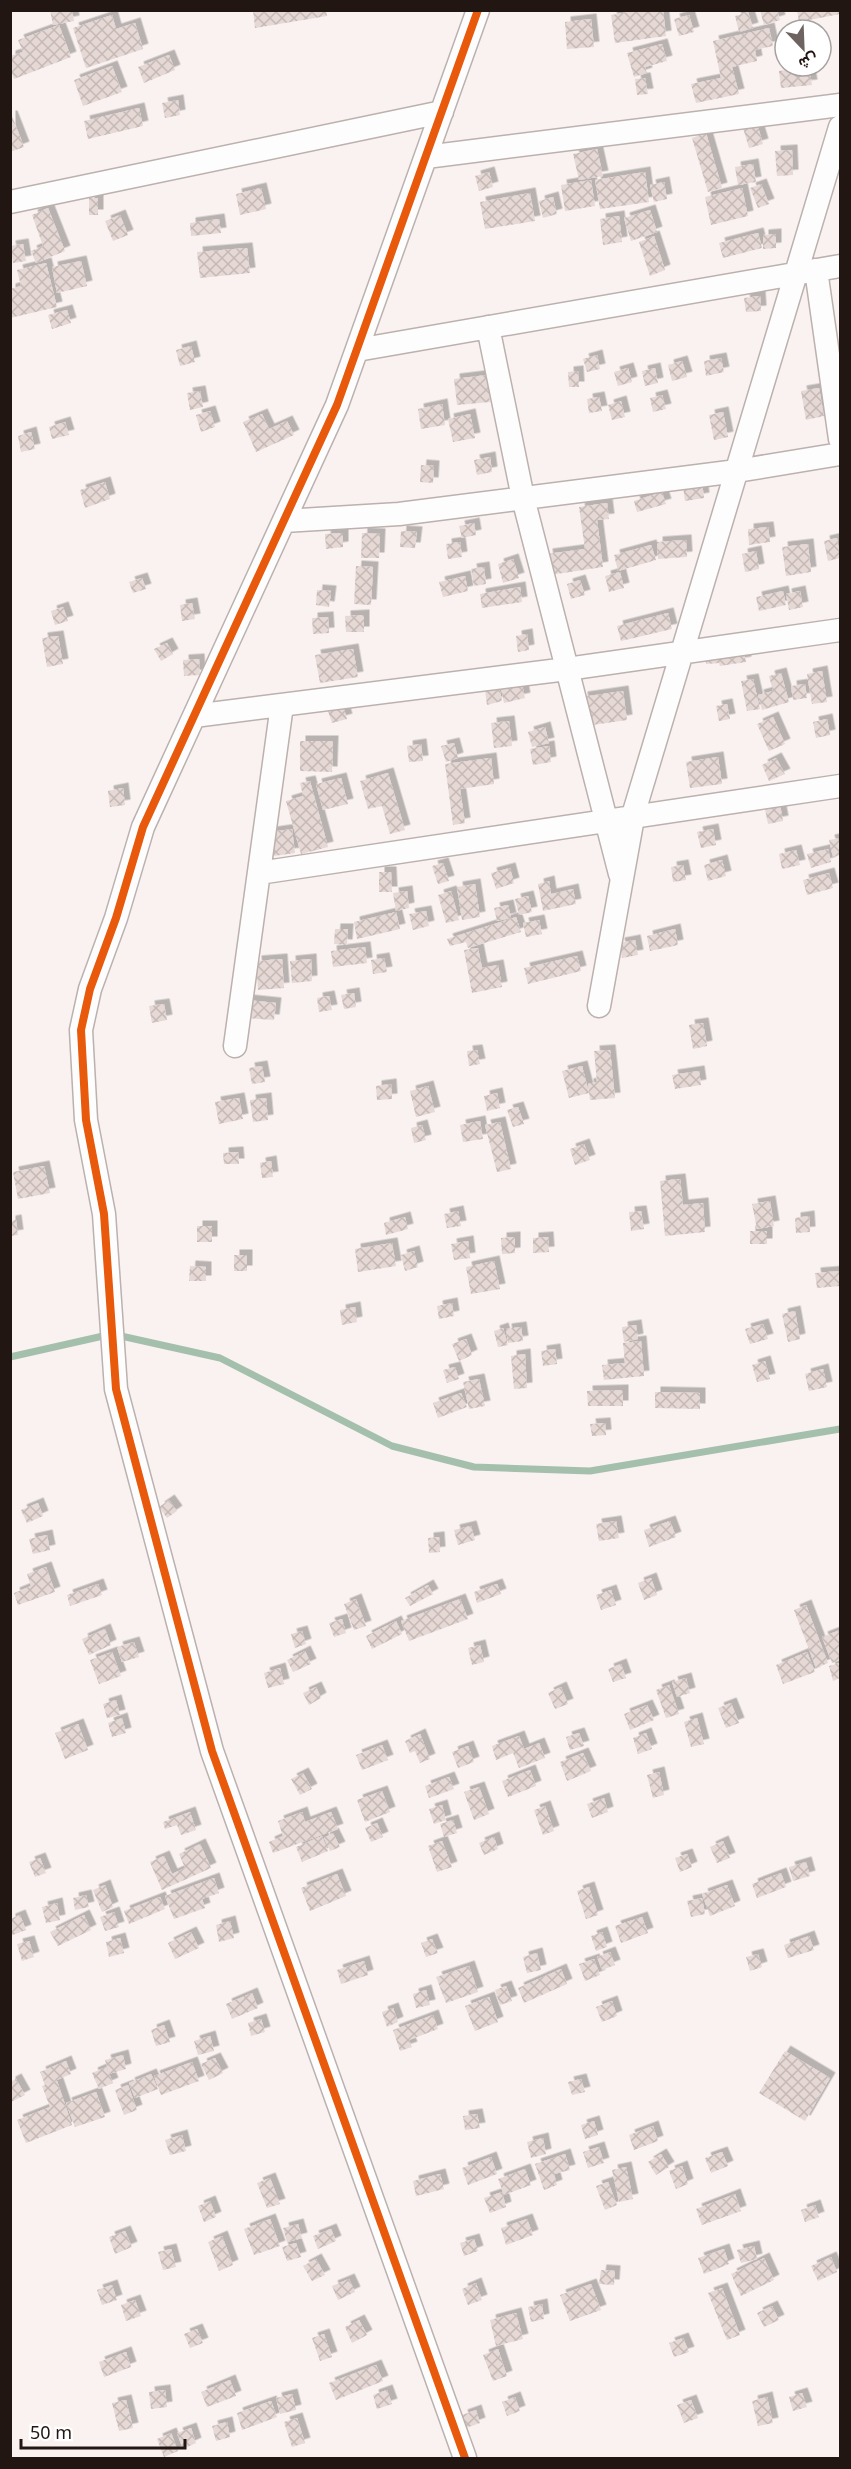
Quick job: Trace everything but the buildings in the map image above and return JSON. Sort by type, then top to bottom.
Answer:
[{"type":"street","points":[[465,2458],[212,1751],[116,1389],[104,1214],[86,1120],[81,1030],[90,989],[116,918],[143,828],[337,405],[478,10]]},
{"type":"street","points":[[426,157],[840,105]]},
{"type":"street","points":[[10,202],[442,112]]},
{"type":"street","points":[[599,1006],[633,818],[736,471],[806,272],[840,127]]},
{"type":"street","points":[[357,350],[840,266]]},
{"type":"street","points":[[806,272],[840,439]]},
{"type":"street","points":[[488,327],[523,498],[622,882]]},
{"type":"street","points":[[284,521],[399,514],[736,471],[840,454]]},
{"type":"street","points":[[194,716],[567,669],[840,630]]},
{"type":"street","points":[[235,1046],[282,705]]},
{"type":"street","points":[[259,873],[840,786]]},
{"type":"waterway","points":[[10,1357],[112,1334],[220,1358],[392,1446],[474,1467],[590,1471],[840,1429]]},
{"type":"cycle path","points":[[465,2458],[212,1751],[116,1389],[104,1214],[86,1120],[81,1030],[90,989],[116,918],[143,827],[337,405],[478,10]]}]
